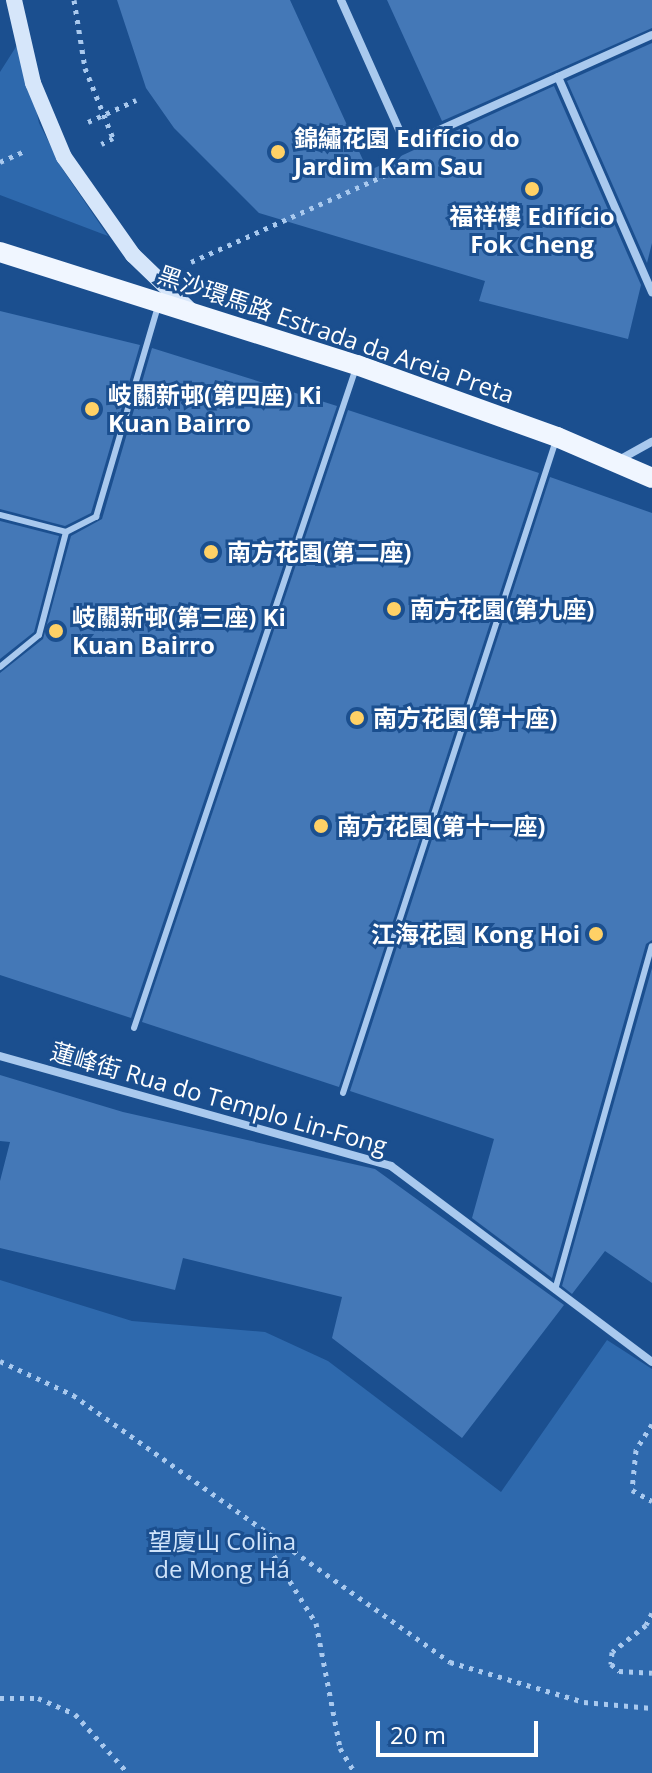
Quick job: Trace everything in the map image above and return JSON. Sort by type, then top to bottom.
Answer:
[{"type":"main road","points":[[14,0],[33,83],[64,157],[133,255],[192,312]]},
{"type":"main road","name":"黑沙環馬路 Estrada da Areia Preta","points":[[0,252],[357,365],[557,437],[647,475]]},
{"type":"street","points":[[341,0],[406,145],[652,35]]},
{"type":"street","points":[[558,77],[652,292]]},
{"type":"street","points":[[615,462],[652,442]]},
{"type":"street","name":"蓮峰街 Rua do Templo Lin-Fong","points":[[0,1056],[391,1166],[652,1362]]},
{"type":"lane","points":[[0,515],[66,532],[96,517],[159,302]]},
{"type":"lane","points":[[134,1028],[357,365]]},
{"type":"lane","points":[[343,1093],[557,437]]},
{"type":"lane","points":[[0,667],[39,635],[66,532]]},
{"type":"lane","points":[[555,1290],[652,946]]},
{"type":"path","points":[[74,0],[85,68],[113,138]]},
{"type":"path","points":[[233,243],[413,162],[406,145]]},
{"type":"path","points":[[0,1361],[73,1395],[450,1662],[584,1702],[652,1708]]},
{"type":"path","points":[[652,1424],[636,1450],[632,1490],[652,1501]]},
{"type":"path","points":[[255,1526],[316,1623],[340,1748],[355,1773]]},
{"type":"path","points":[[652,1613],[646,1625],[612,1652],[611,1664],[619,1671],[652,1673]]},
{"type":"path","points":[[0,1698],[38,1698],[75,1714],[128,1773]]},
{"type":"green space","points":[[21,39],[39,123],[63,170],[108,236],[0,195],[0,72]]},
{"type":"green space","name":"望廈山 Colina de Mong Há","points":[[0,1280],[132,1321],[265,1332],[328,1361],[501,1492],[607,1340],[652,1369],[652,1773],[0,1773]]},
{"type":"building","name":"錦繡花園 Edifício do Jardim Kam Sau","points":[[117,0],[290,0],[368,171],[554,86],[641,285],[628,339],[479,301],[485,281],[259,213],[174,128],[146,88]]},
{"type":"building","points":[[387,0],[652,0],[652,28],[442,121]]},
{"type":"building","points":[[652,43],[652,243],[647,263],[567,81]]},
{"type":"building","name":"岐關新邨(第四座) Ki Kuan Bairro","points":[[0,311],[140,345],[91,513],[65,526],[0,509]]},
{"type":"building","points":[[152,348],[337,406],[131,1018],[0,975],[0,673],[43,639],[71,536],[102,519]]},
{"type":"building","points":[[348,410],[539,473],[339,1087],[142,1022]]},
{"type":"building","points":[[550,477],[652,513],[652,940],[646,944],[552,1278],[472,1218],[494,1139],[350,1091]]},
{"type":"building","points":[[0,521],[59,536],[34,632],[0,659]]},
{"type":"building","points":[[652,968],[652,1283],[605,1251],[572,1294],[562,1286]]},
{"type":"building","points":[[0,1075],[123,1112],[375,1169],[564,1305],[462,1438],[332,1338],[342,1297],[183,1258],[175,1290],[0,1248],[0,1181],[10,1142],[0,1141]]},
{"type":"place","name":"錦繡花園 Edifício do Jardim Kam Sau","points":[[278,152]]},
{"type":"place","name":"福祥樓 Edifício Fok Cheng","points":[[532,189]]},
{"type":"place","name":"岐關新邨(第四座) Ki Kuan Bairro","points":[[92,409]]},
{"type":"place","name":"南方花園(第二座)","points":[[211,552]]},
{"type":"place","name":"南方花園(第九座)","points":[[394,609]]},
{"type":"place","name":"岐關新邨(第三座) Ki Kuan Bairro","points":[[56,631]]},
{"type":"place","name":"南方花園(第十座)","points":[[357,718]]},
{"type":"place","name":"南方花園(第十一座)","points":[[321,826]]},
{"type":"place","name":"江海花園 Kong Hoi","points":[[596,934]]}]
